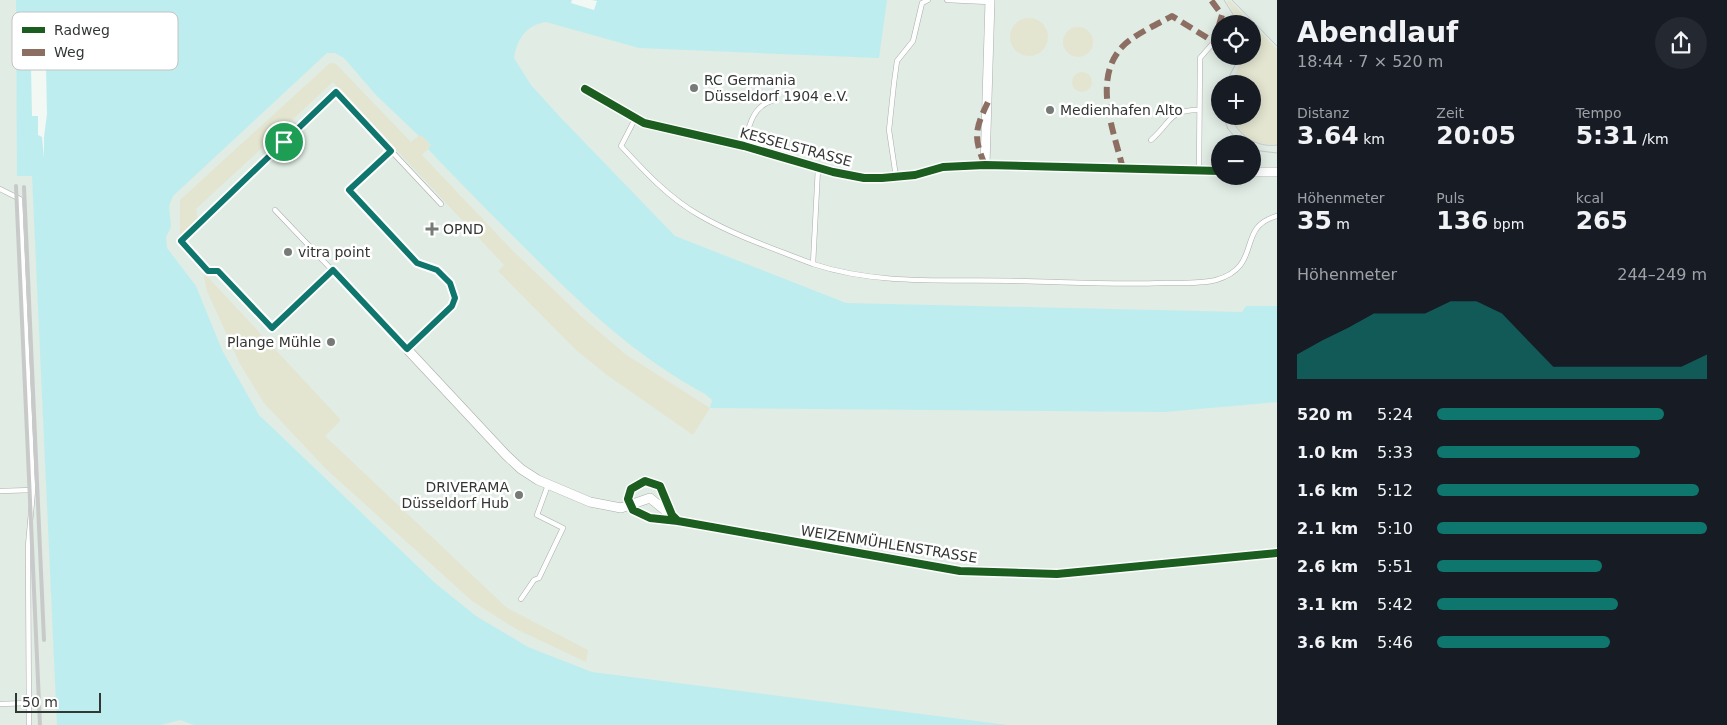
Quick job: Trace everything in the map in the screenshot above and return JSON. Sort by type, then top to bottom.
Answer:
[{"type":"street","points":[[985,165],[990,1]]},
{"type":"street","name":"KESSELSTRASSE","points":[[585,89],[644,123],[744,146],[864,178],[896,177],[943,167],[985,165],[1211,171]]},
{"type":"street","points":[[1261,172],[1277,172]]},
{"type":"street","name":"WEIZENMÜHLENSTRASSE","points":[[407,349],[521,469],[548,486],[590,502],[621,508],[650,498],[678,521],[960,571],[1057,574],[1277,553]]},
{"type":"street","points":[[650,482],[662,490],[672,515],[678,521],[642,516],[633,510],[628,499],[631,489],[639,483],[650,482]]},
{"type":"lane","points":[[896,177],[890,130],[897,61],[913,41],[922,3],[928,0]]},
{"type":"lane","points":[[947,0],[990,1]]},
{"type":"lane","points":[[1199,171],[1198,110],[1200,58],[1211,45]]},
{"type":"lane","points":[[333,270],[272,328],[218,271],[208,271],[181,241],[336,92],[441,204]]},
{"type":"lane","points":[[744,146],[756,110],[774,100]]},
{"type":"lane","points":[[1151,140],[1175,114],[1181,111],[1198,110]]},
{"type":"lane","points":[[635,119],[621,146],[653,180],[698,215],[741,236],[838,272],[885,279],[1118,285],[1200,282],[1215,280],[1236,271],[1245,260],[1252,236],[1258,226],[1277,216]]},
{"type":"lane","points":[[275,210],[407,349],[452,306],[455,298],[450,283],[437,270],[417,263],[349,190],[391,151]]},
{"type":"lane","points":[[813,264],[818,167]]},
{"type":"lane","points":[[1,189],[20,199],[33,490],[28,546],[29,725]]},
{"type":"lane","points":[[520,599],[534,580],[539,578],[563,528],[537,515],[548,486]]},
{"type":"lane","points":[[0,491],[33,490]]},
{"type":"lane","points":[[0,704],[29,703]]},
{"type":"shaded area","points":[[0,0],[1277,0],[1277,725],[0,725]]},
{"type":"green space","points":[[1229,0],[1243,15],[1235,15],[1227,2]]},
{"type":"green space","points":[[1029,18],[1043,23],[1048,37],[1043,51],[1029,56],[1015,51],[1010,37],[1015,23]]},
{"type":"green space","points":[[1078,27],[1084,28],[1092,36],[1092,48],[1084,56],[1078,57],[1072,56],[1064,48],[1063,42],[1064,36],[1072,28]]},
{"type":"green space","points":[[1261,33],[1277,49],[1277,144],[1261,143],[1261,135],[1246,135],[1236,125],[1261,125],[1261,75],[1235,75],[1239,65],[1261,65]]},
{"type":"green space","points":[[330,63],[336,64],[411,142],[421,134],[431,146],[422,155],[512,250],[583,318],[625,354],[710,408],[693,435],[607,375],[576,350],[498,271],[504,265],[333,82],[196,209],[198,220],[180,235],[180,200]]},
{"type":"green space","points":[[1082,72],[1089,75],[1092,82],[1089,89],[1082,92],[1075,89],[1072,82],[1075,75]]},
{"type":"green space","points":[[203,272],[340,419],[325,436],[507,608],[588,650],[586,662],[516,629],[472,601],[325,468],[264,403],[240,364],[207,291]]},
{"type":"water","points":[[16,0],[887,0],[879,58],[639,48],[546,22],[533,26],[524,34],[517,45],[514,58],[531,85],[675,236],[846,303],[1242,312],[1246,306],[1277,306],[1277,402],[1165,412],[710,408],[712,400],[705,394],[656,364],[591,312],[453,175],[428,149],[431,145],[376,95],[344,58],[335,53],[327,53],[173,196],[169,206],[171,227],[166,237],[167,248],[196,286],[222,350],[259,415],[435,583],[476,616],[528,647],[592,672],[1008,725],[194,725],[180,720],[161,725],[57,725],[32,176],[17,176],[16,70],[178,70],[178,12],[16,12]]},
{"type":"pier","points":[[572,0],[597,1],[594,10],[571,3]]},
{"type":"pier","points":[[31,70],[46,70],[47,114],[44,158],[42,137],[38,135],[38,116],[32,116]]},
{"type":"tram line","points":[[1224,0],[1233,15]]},
{"type":"tram line","points":[[1232,0],[1277,46]]},
{"type":"tram line","points":[[1230,75],[1235,65]]},
{"type":"tram line","points":[[1226,125],[1233,135]]},
{"type":"tram line","points":[[1235,125],[1243,134],[1255,142],[1277,145]]},
{"type":"tram line","points":[[1261,151],[1277,153]]},
{"type":"railway","points":[[16,186],[40,725]]},
{"type":"railway","points":[[24,187],[44,640]]},
{"type":"marked path","points":[[1123,169],[1108,106],[1108,75],[1113,60],[1122,47],[1132,38],[1172,16],[1214,42],[1222,15],[1211,0]]},
{"type":"marked path","points":[[985,165],[977,140],[977,133],[980,119],[988,102]]},
{"type":"cycle path","points":[[585,89],[644,123],[744,146],[833,172],[864,178],[915,175],[943,167],[985,165],[1211,171]]},
{"type":"cycle path","points":[[678,521],[672,515],[660,486],[645,481],[631,489],[628,499],[633,510],[650,518],[678,521],[960,571],[1057,574],[1277,553]]},
{"type":"place","name":"RC Germania Düsseldorf 1904 e.V.","points":[[694,88]]},
{"type":"place","name":"Medienhafen Alto","points":[[1050,110]]},
{"type":"place","name":"OPND","points":[[432,229]]},
{"type":"place","name":"vitra point","points":[[288,252]]},
{"type":"place","name":"Plange Mühle","points":[[331,342]]},
{"type":"place","name":"DRIVERAMA Düsseldorf Hub","points":[[519,495]]},
{"type":"route","points":[[336,92],[391,151],[349,190],[417,263],[437,270],[450,283],[454,289],[455,298],[452,306],[407,349],[333,270],[272,328],[218,271],[208,271],[181,241],[284,142],[336,92]]}]
